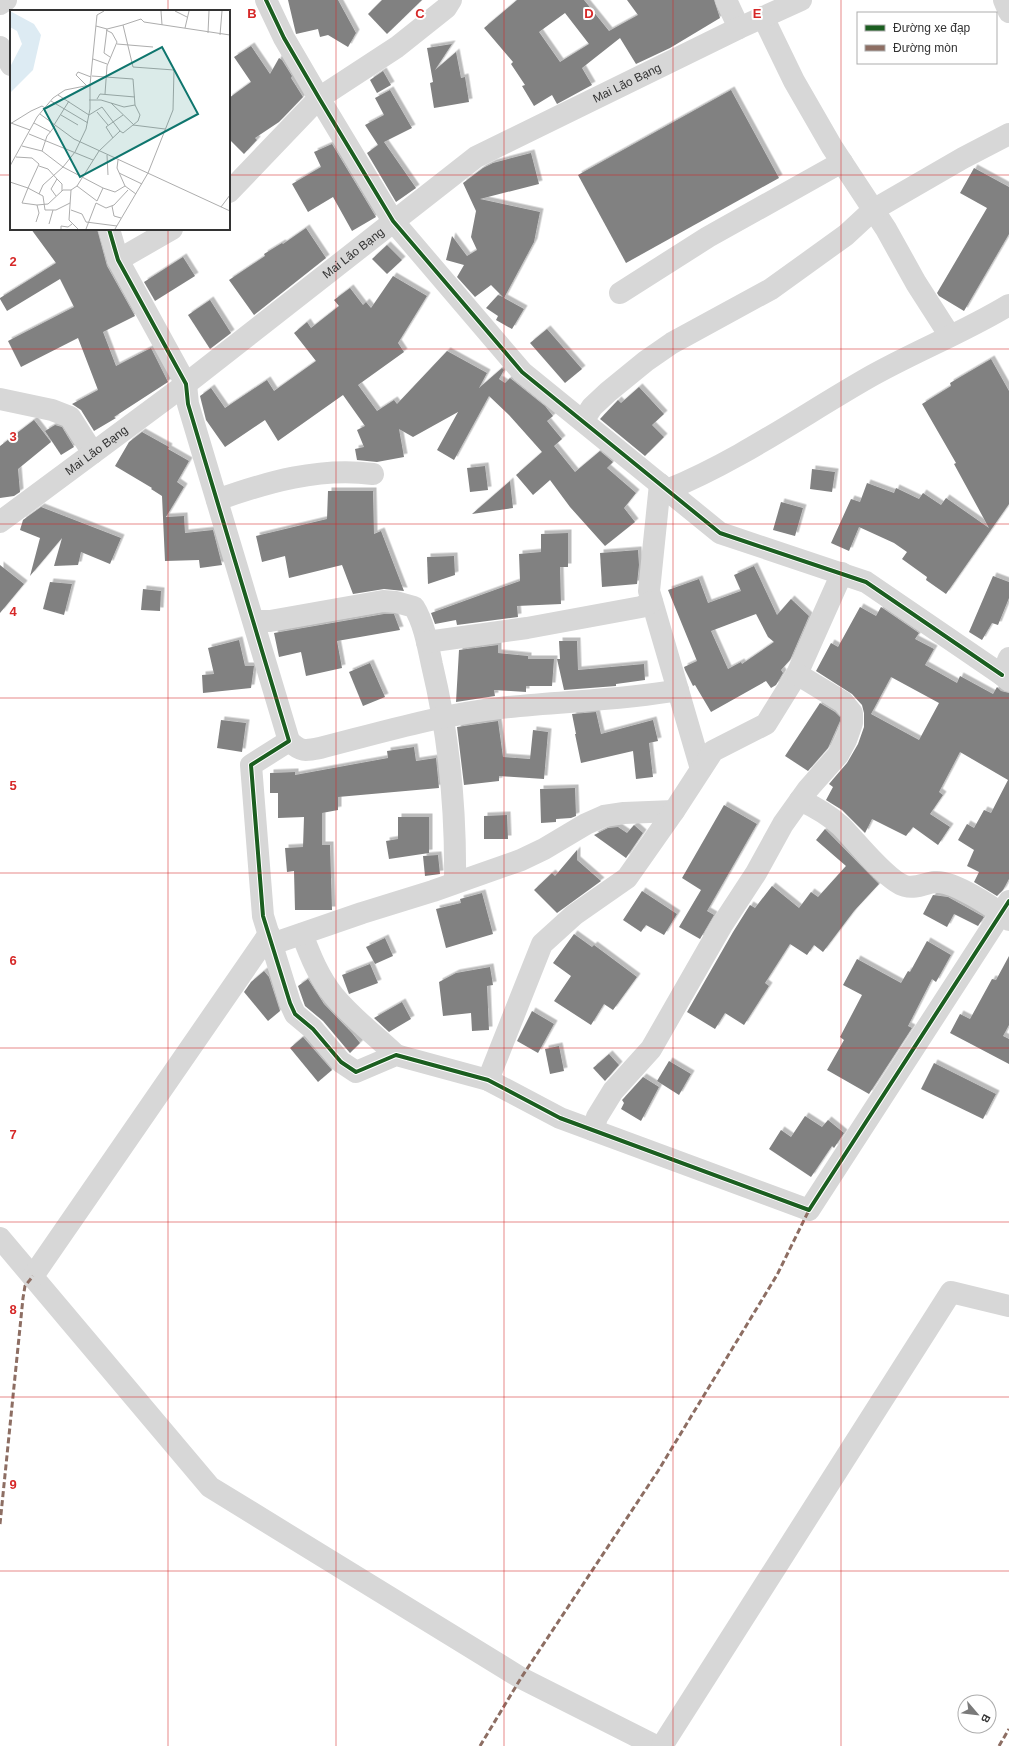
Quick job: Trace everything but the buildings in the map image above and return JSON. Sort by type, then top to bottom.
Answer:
[{"type":"street","points":[[0,4],[6,0]]},
{"type":"street","points":[[266,0],[284,38],[393,221],[522,372],[720,533],[866,582],[1007,671]]},
{"type":"street","points":[[230,191],[319,98],[397,47],[446,8],[451,0]]},
{"type":"street","points":[[726,0],[739,28]]},
{"type":"street","name":"Mai Lão Bạng","points":[[0,522],[186,384],[476,157],[739,28],[801,0]]},
{"type":"street","points":[[1004,0],[1009,12]]},
{"type":"street","points":[[763,17],[794,81],[916,283],[950,336]]},
{"type":"street","points":[[0,47],[10,63]]},
{"type":"street","points":[[583,421],[592,407],[646,361],[672,343],[771,289],[846,235],[873,210],[963,158],[1009,134]]},
{"type":"street","points":[[620,293],[708,237],[842,162]]},
{"type":"street","points":[[109,230],[118,260],[186,384],[188,404],[289,741],[296,748],[304,751],[320,748],[444,718],[500,708],[652,695],[678,690]]},
{"type":"street","points":[[118,260],[170,230]]},
{"type":"street","points":[[664,487],[694,479],[752,448],[867,378],[969,328],[1009,305]]},
{"type":"street","points":[[0,399],[52,410],[70,417],[92,453]]},
{"type":"street","points":[[217,500],[259,485],[296,476],[349,472],[373,474]]},
{"type":"street","points":[[664,487],[649,591],[701,769]]},
{"type":"street","points":[[488,1080],[542,944],[574,914],[627,878],[674,811],[713,751],[766,724],[798,674],[842,573]]},
{"type":"street","points":[[254,621],[270,621],[383,601],[396,602],[414,607],[427,642],[444,718],[452,777],[455,882]]},
{"type":"street","points":[[427,642],[535,626],[641,607],[652,602]]},
{"type":"street","points":[[592,1130],[597,1117],[613,1091],[640,1063],[651,1049],[722,926],[756,873],[783,824],[800,800],[838,755],[846,740],[852,723],[852,713],[843,702],[798,674]]},
{"type":"street","points":[[289,741],[251,765],[263,916],[295,1014],[313,1029],[341,1062],[356,1072],[396,1055]]},
{"type":"street","points":[[302,934],[318,971],[333,995],[353,1017],[396,1055],[488,1080],[560,1118],[809,1210],[1006,912],[946,882],[905,886],[879,866],[840,825],[818,808],[800,800]]},
{"type":"street","points":[[33,1276],[270,939],[302,934],[362,913],[433,892],[455,882],[470,879],[521,860],[544,849],[586,824],[604,816],[624,813],[674,811]]},
{"type":"street","points":[[0,1238],[210,1487],[521,1678],[656,1746]]},
{"type":"street","points":[[662,1746],[951,1292],[1009,1306]]},
{"type":"marked path","points":[[480,1746],[521,1678],[658,1471],[777,1275],[809,1210]]},
{"type":"marked path","points":[[0,1524],[23,1298],[25,1286],[33,1276]]},
{"type":"marked path","points":[[999,1746],[1009,1729]]},
{"type":"cycle path","points":[[266,0],[284,38],[393,221],[522,372],[720,533],[866,582],[1002,675]]},
{"type":"cycle path","points":[[109,230],[118,260],[186,384],[188,404],[289,741],[251,765],[263,916],[290,1003],[295,1014],[313,1029],[341,1062],[356,1072],[396,1055],[488,1080],[560,1118],[809,1210],[1009,901]]}]
